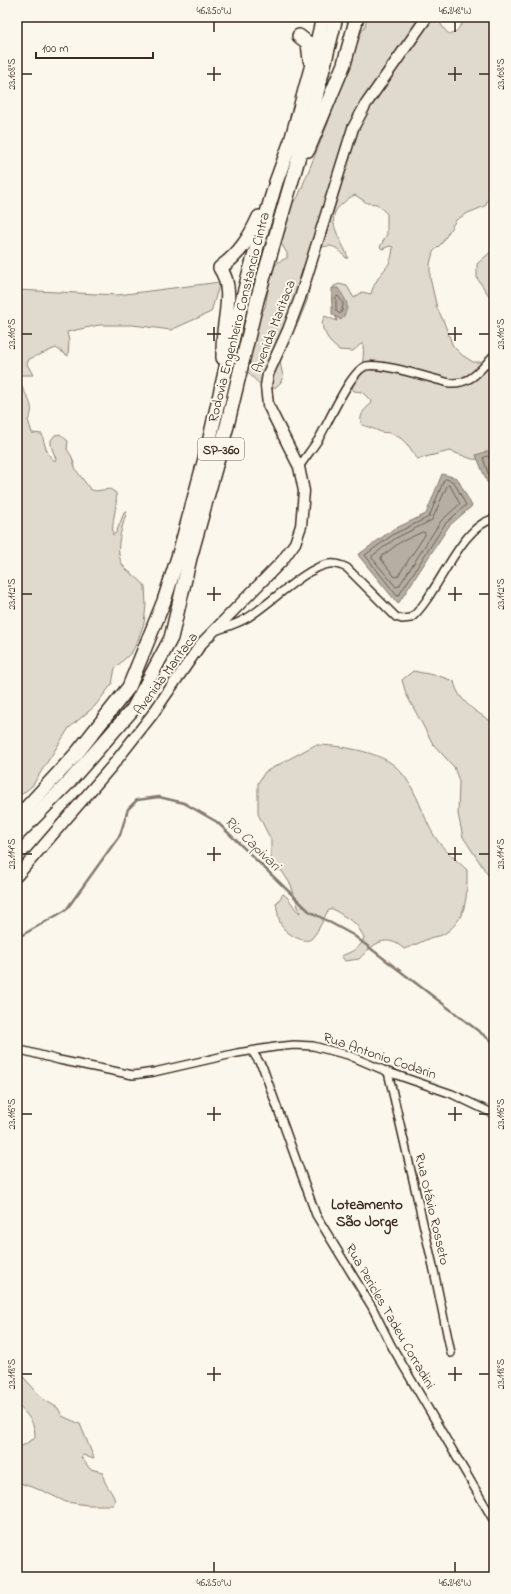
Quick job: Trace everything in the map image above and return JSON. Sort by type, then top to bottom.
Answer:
[{"type":"highway","points":[[311,68],[308,43],[299,36],[314,31],[318,17]]},
{"type":"highway","name":"Rodovia Engenheiro Constancio Cintra","points":[[17,818],[77,753],[129,687],[164,601],[179,554],[207,451],[246,287],[276,182],[291,141],[323,17]]},
{"type":"highway","name":"Rodovia Engenheiro Constancio Cintra","points":[[17,834],[69,782],[133,709],[172,638],[190,558],[227,426],[256,300],[315,101],[336,17]]},
{"type":"highway","points":[[295,168],[307,151],[344,64],[357,17]]},
{"type":"highway","points":[[223,383],[223,342],[228,289],[224,273],[220,268],[242,249],[276,182]]},
{"type":"street","name":"Avenida Maritaca","points":[[17,876],[112,766],[152,715],[201,644],[282,561],[295,543],[301,526],[304,491],[299,467],[268,405],[266,386],[268,374],[288,330],[300,298],[352,128],[366,104],[427,17]]},
{"type":"street","points":[[299,467],[318,441],[348,385],[361,369],[367,366],[388,368],[459,384],[467,382],[494,355]]},
{"type":"street","points":[[215,631],[247,618],[302,578],[324,565],[331,564],[338,564],[347,568],[396,617],[402,619],[411,618],[427,600],[468,536],[483,524],[493,521]]},
{"type":"street","name":"Rua Antonio Codarin","points":[[17,1049],[59,1060],[133,1075],[154,1072],[252,1051],[294,1045],[313,1046],[348,1055],[388,1072],[452,1094],[494,1114]]},
{"type":"street","name":"Rua Pericles Tadeu Corradini","points":[[252,1051],[263,1068],[316,1215],[372,1307],[391,1345],[494,1522]]},
{"type":"street","name":"Rua Otávio Rosseto","points":[[388,1072],[433,1266],[451,1353]]},
{"type":"shaded area","points":[[367,17],[437,17],[445,30],[451,34],[458,29],[467,17],[494,17],[494,190],[491,192],[485,206],[456,220],[442,243],[433,252],[430,264],[430,278],[437,308],[453,346],[462,355],[473,362],[487,362],[494,360],[494,464],[488,460],[472,459],[450,451],[417,459],[409,447],[399,437],[362,425],[362,413],[372,402],[362,392],[354,391],[352,388],[361,367],[363,344],[353,351],[339,350],[330,342],[323,329],[322,322],[325,316],[337,321],[332,299],[334,286],[339,284],[347,286],[354,298],[362,292],[371,294],[375,283],[391,259],[393,247],[390,246],[382,249],[380,247],[387,234],[387,214],[377,204],[367,203],[355,195],[336,210],[334,216],[336,230],[348,258],[332,246],[313,249],[308,263],[309,290],[307,301],[298,323],[281,350],[280,362],[283,376],[281,382],[275,388],[270,388],[260,384],[248,372],[241,375],[257,323],[265,307],[269,274],[278,262],[287,258],[287,253],[280,242],[285,211],[298,197],[328,123],[358,38],[365,26]]},
{"type":"shaded area","points":[[494,249],[494,303],[477,278],[477,264]]},
{"type":"shaded area","points":[[220,282],[211,312],[171,330],[133,325],[99,325],[67,332],[69,341],[68,356],[56,348],[29,359],[27,364],[33,375],[20,375],[17,378],[17,290],[118,295]]},
{"type":"shaded area","points":[[20,386],[29,400],[31,407],[28,420],[32,433],[42,434],[46,449],[52,459],[55,461],[56,459],[51,446],[51,440],[55,435],[60,434],[68,441],[67,449],[72,457],[76,470],[90,489],[95,491],[110,489],[116,493],[113,535],[116,533],[124,513],[127,511],[119,542],[120,557],[122,564],[127,570],[139,579],[145,586],[146,605],[144,623],[138,640],[132,652],[115,668],[112,684],[95,706],[69,728],[32,786],[17,798],[17,387]]},
{"type":"shaded area","points":[[413,671],[439,676],[454,681],[456,688],[464,701],[475,711],[494,723],[494,880],[488,875],[463,837],[458,814],[459,781],[454,767],[433,744],[406,694],[402,680]]},
{"type":"shaded area","points":[[315,745],[335,746],[357,750],[389,761],[402,773],[411,786],[438,842],[467,870],[467,889],[462,914],[452,928],[444,934],[441,936],[432,937],[404,949],[391,941],[380,942],[369,949],[359,959],[345,961],[341,956],[358,947],[363,941],[364,937],[356,924],[333,909],[327,912],[315,934],[308,940],[296,938],[281,926],[276,904],[283,894],[300,913],[291,885],[282,871],[271,867],[271,840],[258,814],[258,783],[265,772]]},
{"type":"shaded area","points":[[17,1370],[43,1399],[58,1408],[62,1416],[80,1424],[94,1458],[93,1459],[83,1455],[81,1457],[90,1469],[103,1472],[104,1481],[112,1493],[115,1501],[113,1505],[87,1505],[66,1502],[43,1491],[17,1482],[17,1449],[35,1438],[35,1433],[30,1419],[17,1405]]},
{"type":"water","points":[[332,288],[338,288],[347,303],[346,310],[341,320],[332,314]]},
{"type":"water","points":[[488,451],[494,455],[494,488],[487,482],[476,455]]},
{"type":"water","points":[[442,474],[457,478],[472,506],[449,526],[398,604],[358,555],[392,530],[426,514]]},
{"type":"waterway","name":"Rio Capivari","points":[[17,938],[66,910],[120,835],[128,809],[137,800],[159,797],[184,803],[217,822],[309,911],[353,935],[494,1043]]},
{"type":"district","name":"Loteamento São Jorge","points":[[367,1212]]}]
